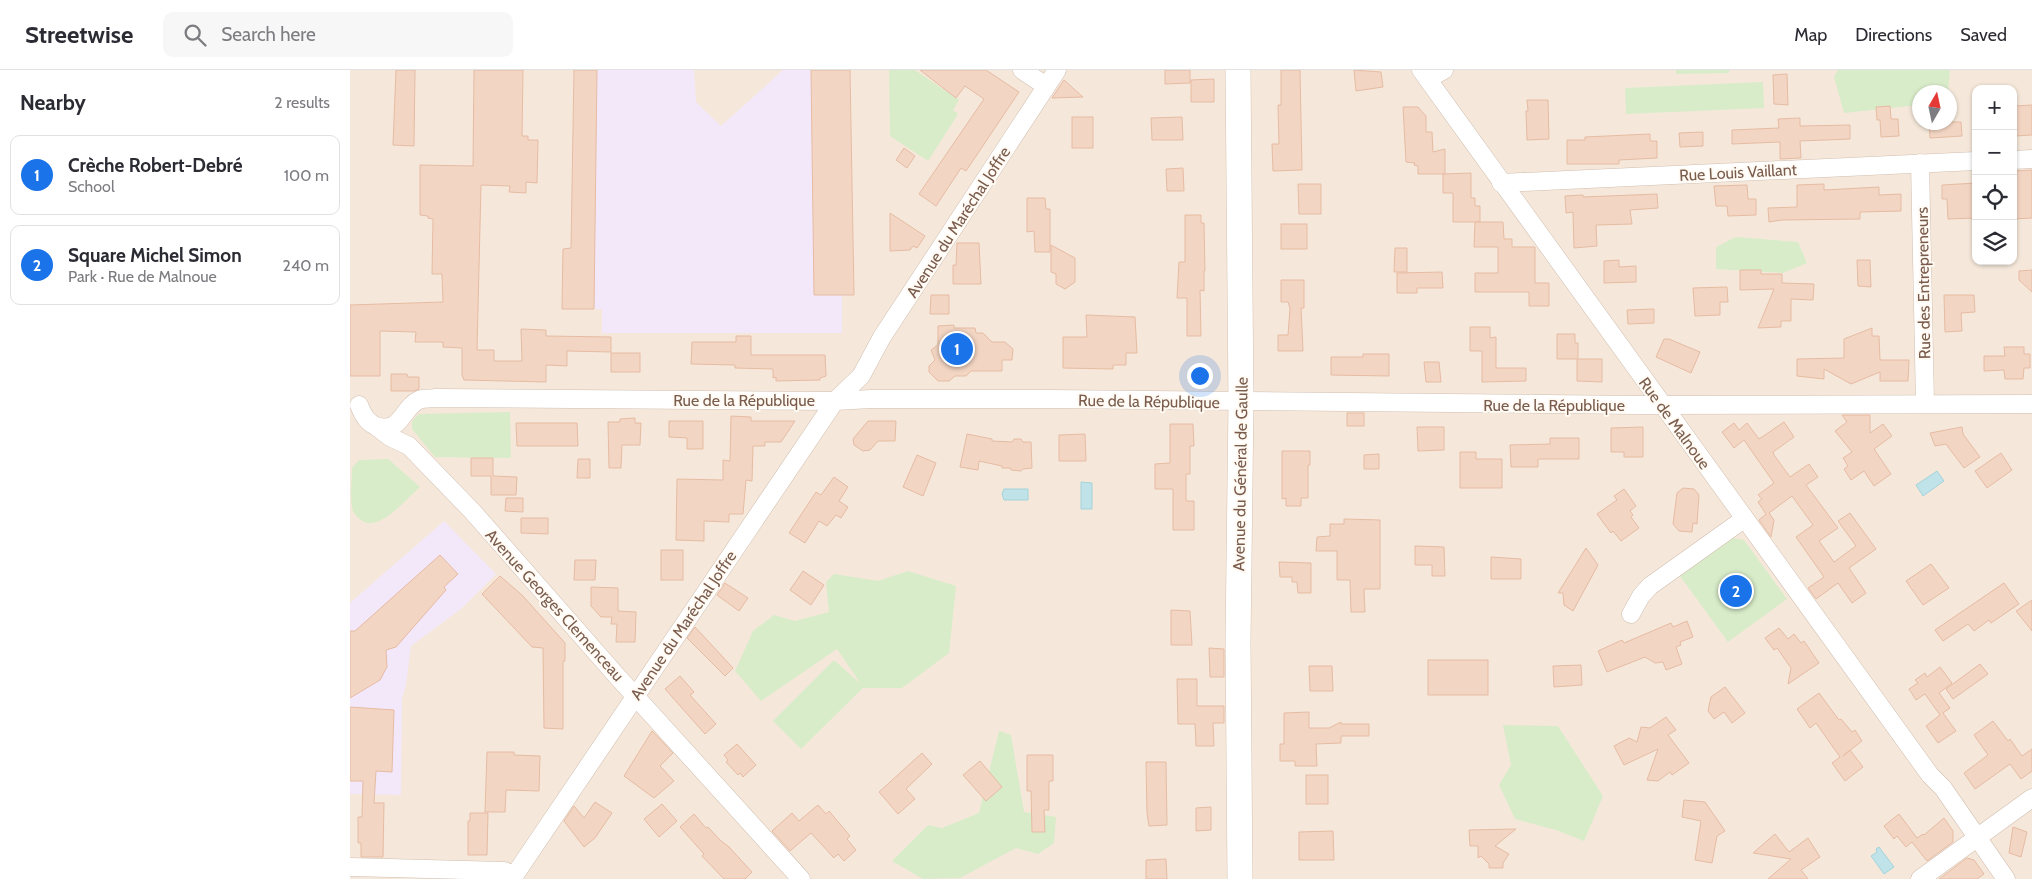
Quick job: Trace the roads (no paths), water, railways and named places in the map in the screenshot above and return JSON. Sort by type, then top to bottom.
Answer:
[{"type":"street","points":[[1022,70],[1046,86]]},
{"type":"street","name":"Avenue du Maréchal Joffre","points":[[513,877],[835,401],[861,376],[882,337],[1057,70]]},
{"type":"street","name":"Avenue du Général de Gaulle","points":[[1238,70],[1242,402],[1238,641],[1240,879]]},
{"type":"street","points":[[1424,74],[1444,70]]},
{"type":"street","name":"Rue de Malnoue","points":[[1424,74],[1930,775],[1937,793],[2006,879]]},
{"type":"street","points":[[2017,160],[2032,159]]},
{"type":"street","name":"Rue Louis Vaillant","points":[[1501,183],[1972,161]]},
{"type":"street","name":"Rue des Entrepreneurs","points":[[1920,163],[1925,403]]},
{"type":"street","points":[[861,376],[869,389],[879,399]]},
{"type":"street","name":"Rue de la République","points":[[397,424],[407,409],[420,399],[435,398],[835,401],[879,399],[1662,405],[2032,404]]},
{"type":"street","points":[[355,401],[376,414],[392,419],[397,424],[387,428],[377,427],[368,421],[355,401]]},
{"type":"street","name":"Avenue Georges Clemenceau","points":[[397,424],[407,444],[473,512],[801,879]]},
{"type":"street","name":"Avenue Georges Clemenceau","points":[[377,427],[390,437],[407,444]]},
{"type":"street","points":[[1631,614],[1641,596],[1650,586],[1744,519]]},
{"type":"street","points":[[1920,879],[2032,798]]},
{"type":"street","name":"Rue de Malnoue","points":[[1975,841],[1997,879]]},
{"type":"street","points":[[350,867],[504,871],[513,877]]},
{"type":"water","points":[[1937,471],[1944,481],[1923,496],[1916,485]]},
{"type":"water","points":[[1081,482],[1092,483],[1092,509],[1081,509]]},
{"type":"water","points":[[1004,489],[1028,489],[1028,500],[1004,500],[1002,494]]},
{"type":"water","points":[[1879,847],[1894,867],[1884,874],[1871,856],[1877,852],[1876,849]]},
{"type":"place","name":"Crèche Robert-Debré","points":[[957,349]]},
{"type":"place","name":"Square Michel Simon","points":[[1736,591]]}]
